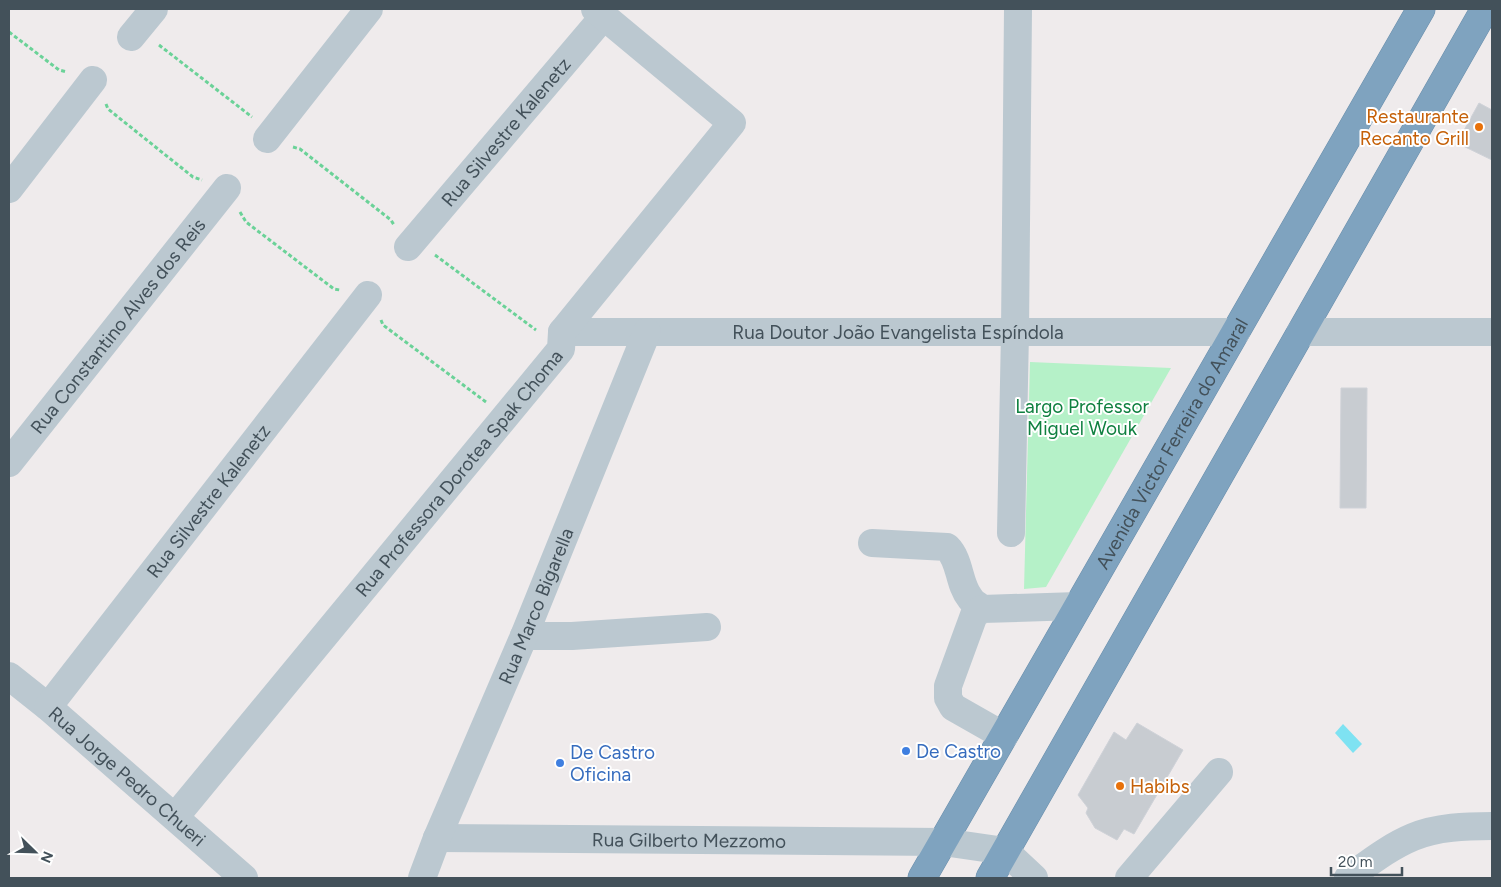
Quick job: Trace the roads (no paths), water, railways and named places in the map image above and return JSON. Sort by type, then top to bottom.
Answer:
[{"type":"highway","name":"Avenida Victor Ferreira do Amaral","points":[[922,878],[1421,9]]},
{"type":"highway","points":[[990,878],[1485,9]]},
{"type":"street","points":[[131,37],[154,9]]},
{"type":"street","points":[[268,139],[369,9]]},
{"type":"street","points":[[1011,533],[1018,9]]},
{"type":"street","name":"Rua Professora Dorotea Spak Choma","points":[[174,817],[506,416],[561,340],[732,124],[599,12]]},
{"type":"street","name":"Rua Silvestre Kalenetz","points":[[408,247],[599,12]]},
{"type":"street","points":[[9,189],[94,80]]},
{"type":"street","name":"Rua Constantino Alves dos Reis","points":[[9,463],[227,188]]},
{"type":"street","name":"Rua Silvestre Kalenetz","points":[[48,707],[368,295]]},
{"type":"street","name":"Rua Doutor João Evangelista Espíndola","points":[[561,340],[647,332],[1236,332]]},
{"type":"street","name":"Rua Marco Bigarella","points":[[422,878],[437,838],[524,636],[647,332]]},
{"type":"street","points":[[1301,332],[1492,332]]},
{"type":"street","points":[[872,543],[948,547],[954,554],[964,586],[970,598],[982,609]]},
{"type":"street","points":[[1004,736],[953,707],[948,698],[948,686],[974,615],[982,609],[1078,606]]},
{"type":"street","points":[[524,636],[572,636],[708,627]]},
{"type":"street","name":"Rua Jorge Pedro Chueri","points":[[9,676],[48,707],[244,878]]},
{"type":"street","points":[[1129,878],[1219,772]]},
{"type":"street","points":[[1348,878],[1380,854],[1414,837],[1443,829],[1492,826]]},
{"type":"street","name":"Rua Gilberto Mezzomo","points":[[437,838],[943,842],[1005,851]]},
{"type":"street","points":[[1005,851],[1034,878]]},
{"type":"water","points":[[1343,724],[1362,744],[1353,753],[1335,733]]},
{"type":"place","name":"Restaurante Recanto Grill","points":[[1479,127]]},
{"type":"place","name":"De Castro","points":[[906,751]]},
{"type":"place","name":"De Castro Oficina","points":[[560,763]]},
{"type":"place","name":"Habibs","points":[[1120,786]]},
{"type":"park label","name":"Largo Professor Miguel Wouk","points":[[1082,417]]}]
